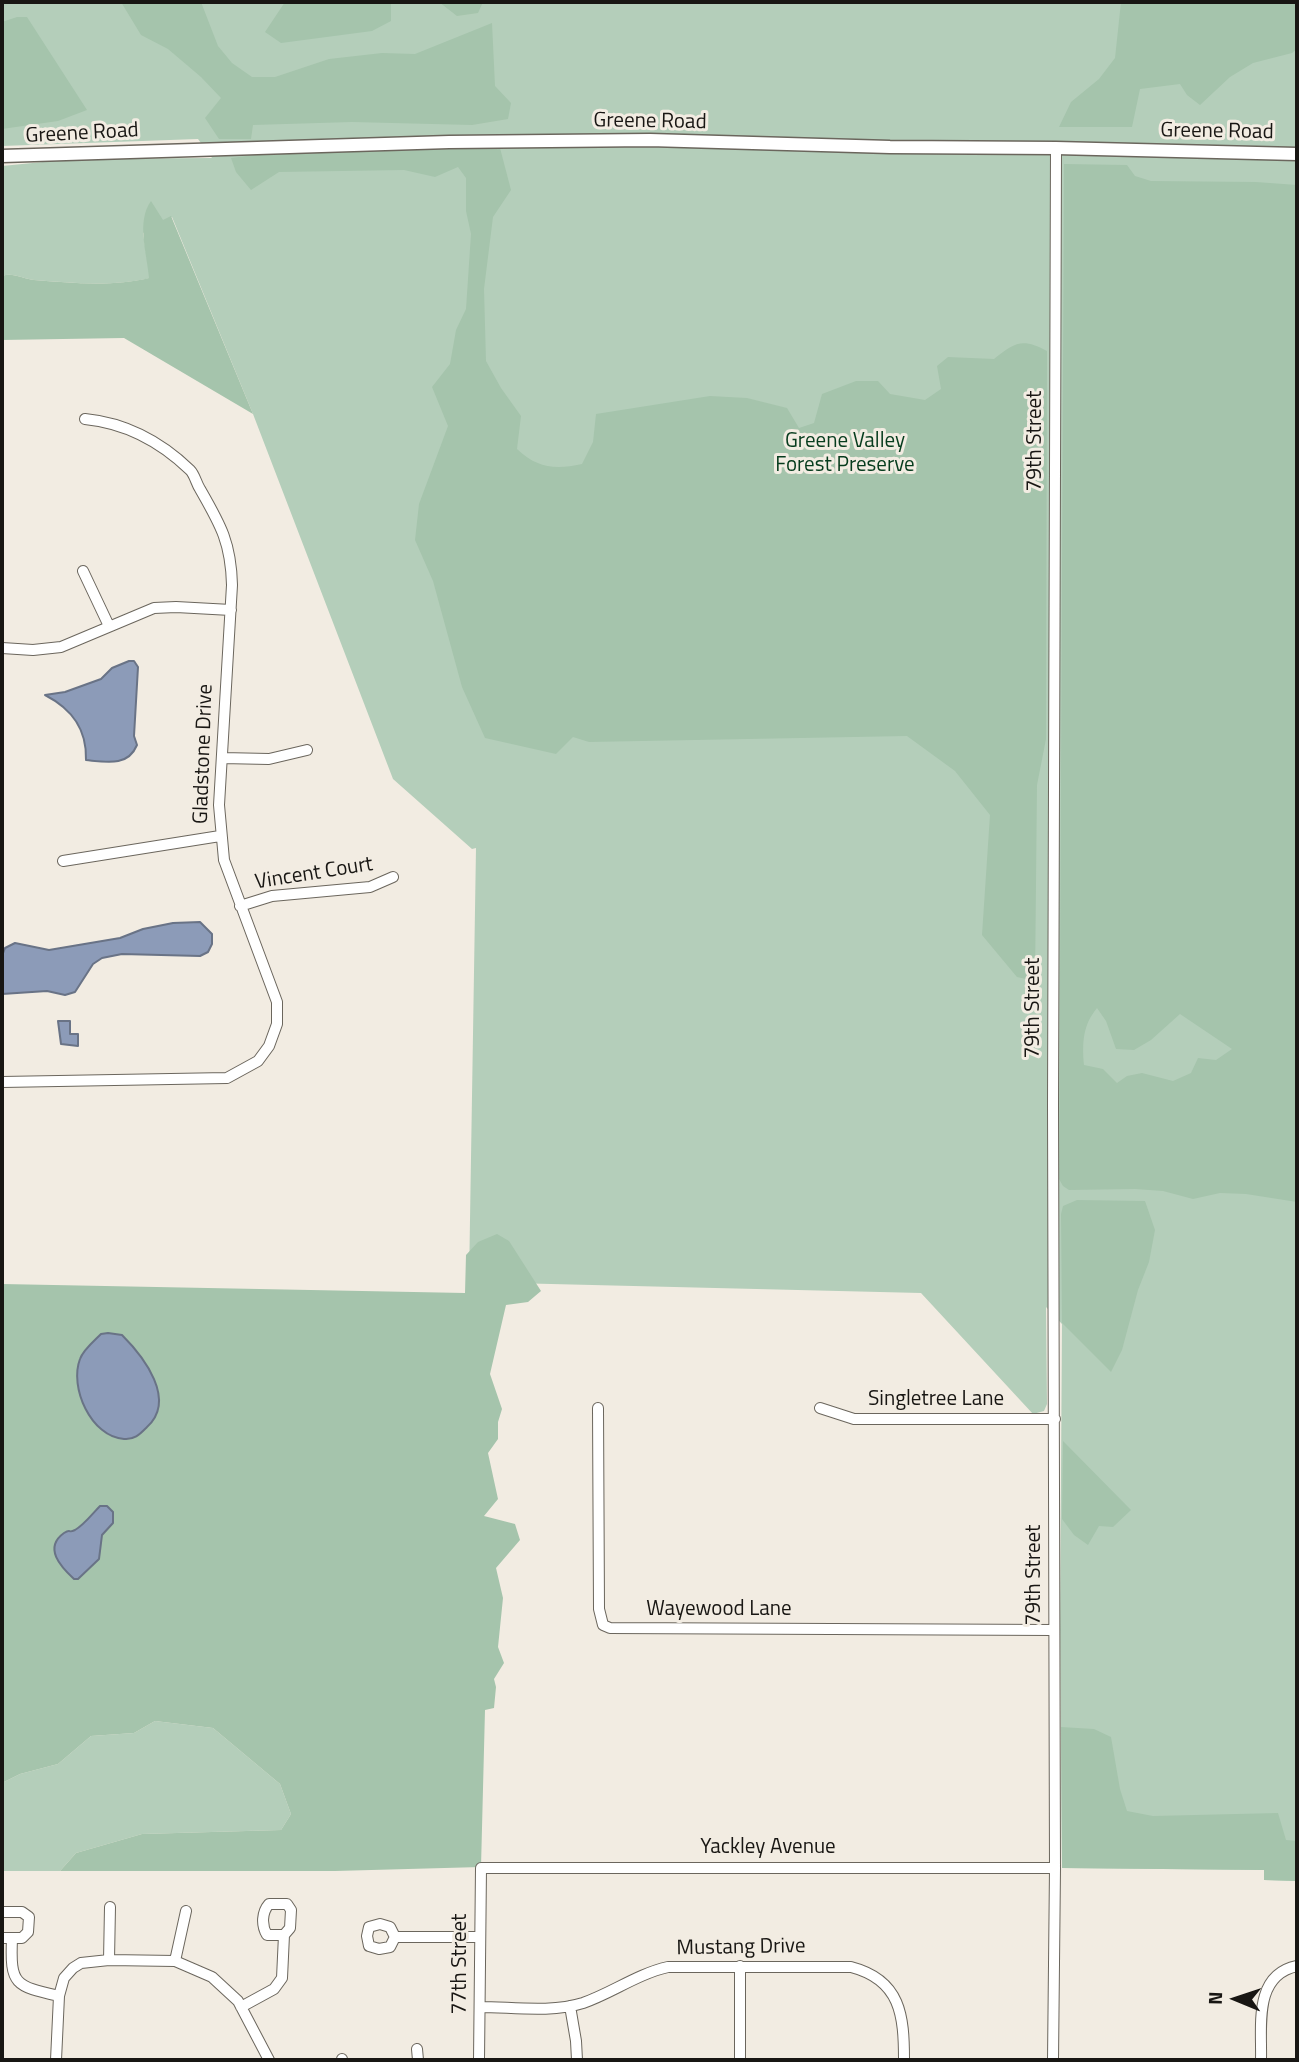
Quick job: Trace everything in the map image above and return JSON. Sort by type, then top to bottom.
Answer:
[{"type":"street","name":"Greene Road","points":[[2,156],[449,142],[650,140],[1297,154]]},
{"type":"street","name":"79th Street","points":[[1053,2060],[1056,148]]},
{"type":"street","name":"Gladstone Drive","points":[[2,1082],[227,1078],[258,1061],[275,1034],[277,1002],[224,860],[220,836],[219,806],[232,573],[225,538],[217,517],[192,472],[144,436],[106,421],[85,419]]},
{"type":"street","points":[[83,571],[109,626]]},
{"type":"street","points":[[2,648],[46,650],[74,642],[154,608],[231,610]]},
{"type":"street","points":[[222,758],[270,759],[307,750]]},
{"type":"street","points":[[64,860],[220,836]]},
{"type":"street","name":"Vincent Court","points":[[240,906],[272,896],[370,887],[393,877]]},
{"type":"street","name":"Wayewood Lane","points":[[598,1408],[599,1609],[603,1625],[610,1628],[1054,1630]]},
{"type":"street","name":"Singletree Lane","points":[[820,1408],[853,1419],[1055,1419]]},
{"type":"street","name":"Yackley Avenue","points":[[481,1868],[1055,1868]]},
{"type":"street","name":"77th Street","points":[[479,2060],[481,1868]]},
{"type":"street","points":[[109,1960],[110,1907]]},
{"type":"street","points":[[175,1961],[186,1911]]},
{"type":"street","points":[[2,1912],[22,1912],[29,1917],[29,1932],[22,1938],[7,1938],[16,1979],[26,1987],[59,1996]]},
{"type":"street","points":[[241,2007],[274,1989],[280,1982],[284,1972],[284,1935]]},
{"type":"street","points":[[395,1937],[480,1937]]},
{"type":"street","points":[[56,2060],[59,1996],[64,1978],[73,1968],[92,1961],[109,1960],[175,1961],[212,1977],[234,1996],[269,2060]]},
{"type":"street","name":"Mustang Drive","points":[[480,2007],[570,2006],[600,1996],[656,1970],[683,1966],[840,1966],[859,1969],[874,1976],[890,1991],[901,2011],[904,2060]]},
{"type":"street","points":[[740,1966],[740,2060]]},
{"type":"street","points":[[1261,2060],[1262,2003],[1265,1991],[1277,1976],[1297,1966]]},
{"type":"street","points":[[570,2006],[577,2060]]},
{"type":"street","points":[[417,2049],[418,2060]]},
{"type":"green space","name":"Greene Valley Forest Preserve","points":[[2,2],[1297,2],[1297,1881],[1264,1880],[1264,1870],[1062,1868],[1062,1324],[1046,1307],[1047,1404],[1044,1411],[1033,1414],[921,1293],[469,1282],[476,848],[472,849],[393,779],[253,414],[172,217],[143,233],[150,278],[92,284],[2,276],[2,166],[73,159],[212,158],[198,139],[2,146]]},
{"type":"green space","points":[[121,2],[201,2],[218,46],[232,63],[252,77],[275,77],[329,59],[382,53],[415,54],[492,23],[495,86],[511,103],[508,119],[472,125],[352,122],[253,125],[251,139],[219,139],[205,118],[221,98],[168,49],[141,35]]},
{"type":"green space","points":[[285,2],[391,2],[391,21],[372,31],[281,43],[265,32]]},
{"type":"green space","points":[[439,2],[483,2],[478,13],[457,16]]},
{"type":"green space","points":[[1121,2],[1297,2],[1297,49],[1292,53],[1253,63],[1230,77],[1200,105],[1187,95],[1180,84],[1140,89],[1132,127],[1059,127],[1071,102],[1099,79],[1115,58]]},
{"type":"green space","points":[[27,17],[87,110],[58,121],[2,129],[2,22]]},
{"type":"green space","points":[[500,148],[511,190],[493,217],[484,289],[486,361],[521,416],[517,449],[539,464],[563,467],[582,464],[593,442],[596,414],[710,396],[747,398],[787,408],[799,428],[814,423],[822,394],[856,381],[878,381],[890,394],[925,400],[941,389],[937,366],[948,357],[994,359],[1007,349],[1025,343],[1047,351],[1046,739],[1037,785],[1035,981],[1017,977],[982,935],[990,815],[955,771],[907,736],[589,742],[573,737],[556,754],[485,738],[462,687],[433,581],[415,540],[419,504],[448,426],[432,387],[450,364],[456,330],[466,309],[471,234],[466,211],[466,178],[458,167],[435,177],[404,170],[279,172],[251,190],[236,172],[231,158],[254,155]]},
{"type":"green space","points":[[1064,164],[1127,165],[1135,176],[1151,181],[1297,185],[1297,1202],[1246,1194],[1220,1193],[1193,1199],[1163,1191],[1069,1190],[1059,1179]],"holes":[[[1097,1008],[1106,1021],[1116,1049],[1134,1050],[1151,1040],[1180,1014],[1232,1049],[1216,1060],[1198,1058],[1191,1073],[1173,1081],[1142,1073],[1127,1076],[1117,1083],[1103,1069],[1084,1065],[1084,1034]]]},
{"type":"green space","points":[[151,201],[163,220],[171,216],[253,414],[124,338],[2,340],[2,276],[92,284],[149,278],[143,228]]},
{"type":"green space","points":[[1077,1200],[1145,1201],[1155,1230],[1149,1262],[1138,1290],[1122,1350],[1111,1372],[1062,1323],[1061,1214],[1063,1206]]},
{"type":"green space","points":[[497,1234],[509,1241],[541,1291],[528,1302],[506,1305],[490,1374],[502,1409],[498,1422],[498,1439],[488,1453],[498,1499],[484,1516],[515,1524],[520,1540],[496,1568],[503,1598],[498,1647],[504,1663],[494,1679],[494,1708],[485,1710],[481,1867],[335,1871],[60,1871],[76,1853],[142,1834],[281,1830],[291,1814],[280,1784],[213,1728],[155,1721],[134,1733],[91,1736],[58,1764],[20,1774],[2,1783],[2,1284],[465,1293],[466,1255],[478,1242]]},
{"type":"green space","points":[[1063,1441],[1131,1510],[1113,1527],[1099,1526],[1088,1545],[1074,1535],[1062,1519]]},
{"type":"green space","points":[[155,1721],[213,1728],[280,1784],[291,1814],[281,1830],[142,1834],[76,1853],[60,1871],[2,1871],[2,1783],[20,1774],[58,1764],[91,1736],[134,1733]]},
{"type":"green space","points":[[1061,1727],[1094,1729],[1111,1737],[1120,1789],[1127,1811],[1153,1816],[1278,1813],[1286,1840],[1297,1841],[1297,1881],[1264,1880],[1264,1870],[1062,1868]]},
{"type":"water","points":[[134,661],[138,667],[134,736],[137,745],[128,757],[116,762],[86,760],[84,739],[76,721],[63,707],[45,695],[65,692],[101,679],[112,668]]},
{"type":"water","points":[[200,922],[212,934],[212,944],[208,952],[200,956],[122,954],[102,958],[93,964],[75,992],[65,995],[47,991],[2,994],[2,956],[5,948],[15,943],[49,950],[120,938],[143,929],[173,923]]},
{"type":"water","points":[[58,1021],[70,1021],[70,1034],[78,1034],[78,1046],[61,1044]]},
{"type":"water","points":[[101,1334],[122,1335],[131,1344],[154,1379],[158,1392],[159,1404],[155,1416],[142,1432],[131,1439],[112,1436],[102,1430],[93,1420],[80,1396],[77,1370],[80,1359]]},
{"type":"water","points":[[100,1506],[107,1506],[113,1512],[113,1523],[102,1535],[99,1559],[78,1579],[74,1579],[56,1557],[55,1545],[64,1533],[78,1528]]}]
